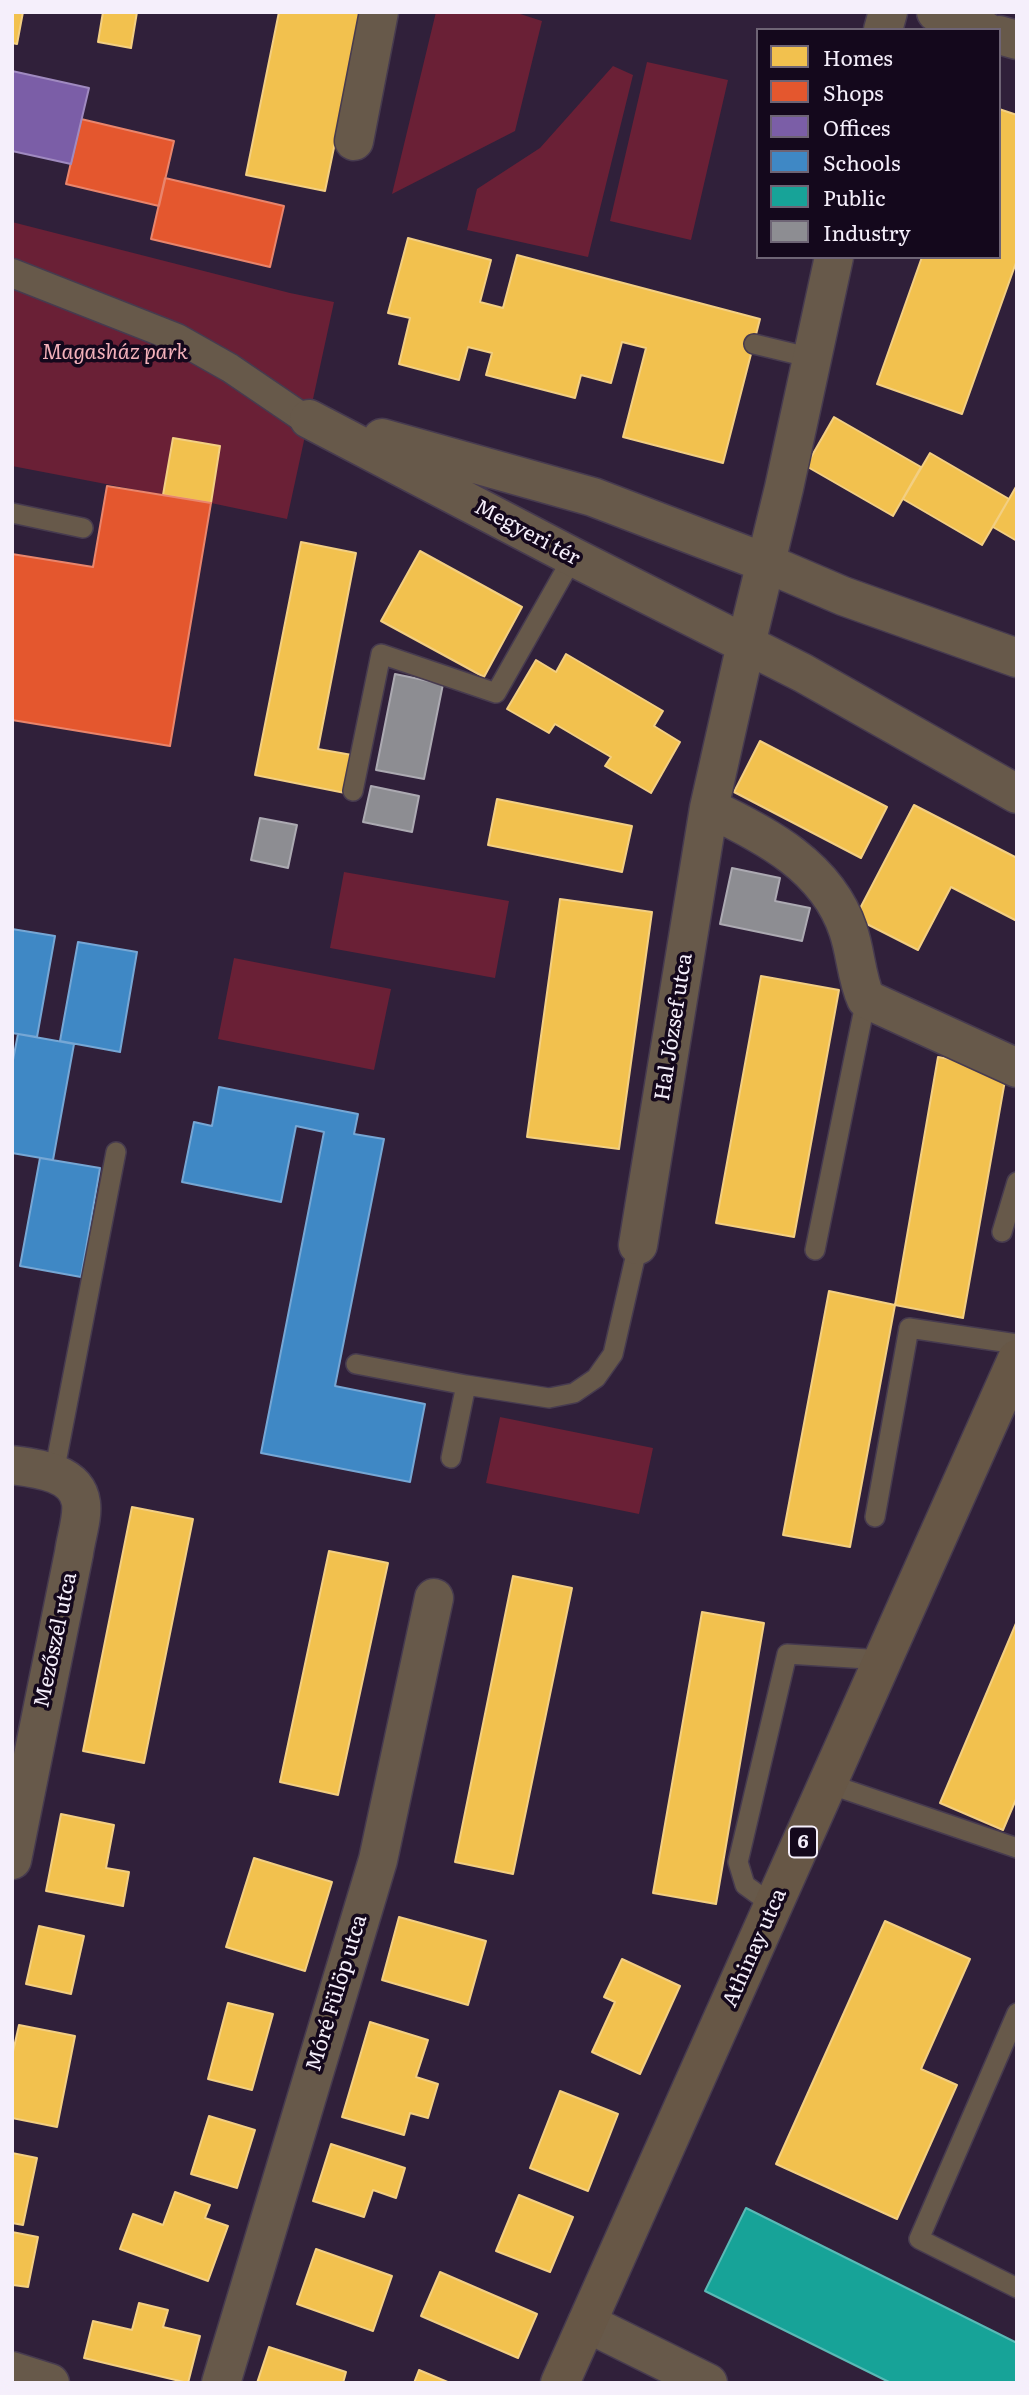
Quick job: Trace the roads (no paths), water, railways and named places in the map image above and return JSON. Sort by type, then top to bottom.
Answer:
[{"type":"main road","name":"Athinay utca","points":[[560,2383],[1017,1359]]},
{"type":"street","points":[[354,141],[379,12]]},
{"type":"street","points":[[936,12],[979,28]]},
{"type":"street","points":[[746,644],[834,259]]},
{"type":"street","points":[[12,273],[177,338],[230,368],[306,418]]},
{"type":"street","name":"Megyeri tér","points":[[306,418],[803,673],[1017,793]]},
{"type":"street","name":"Megyeri tér","points":[[306,418],[593,497],[766,563],[843,596],[1017,658]]},
{"type":"street","name":"Hal József utca","points":[[638,1245],[709,808],[746,644]]},
{"type":"street","points":[[709,808],[756,830],[787,850],[808,869],[838,906],[855,951],[861,988],[866,999],[1017,1068]]},
{"type":"street","name":"Mezőszél utca","points":[[12,1465],[54,1473],[71,1483],[79,1493],[81,1505],[74,1553],[12,1860]]},
{"type":"street","name":"Móré Fülöp utca","points":[[221,2383],[378,1860],[434,1598]]},
{"type":"street","points":[[587,2323],[708,2383]]},
{"type":"street","points":[[12,2371],[50,2383]]},
{"type":"lane","points":[[754,344],[812,358]]},
{"type":"lane","points":[[12,513],[83,528]]},
{"type":"lane","points":[[353,791],[381,654],[496,693],[573,557]]},
{"type":"lane","points":[[815,1250],[866,999]]},
{"type":"lane","points":[[54,1473],[116,1152]]},
{"type":"lane","points":[[1002,1232],[1017,1182]]},
{"type":"lane","points":[[356,1364],[549,1398],[575,1394],[596,1378],[613,1354],[638,1245]]},
{"type":"lane","points":[[875,1517],[909,1328],[1017,1345]]},
{"type":"lane","points":[[451,1458],[466,1385]]},
{"type":"lane","points":[[774,1906],[745,1885],[738,1862],[787,1654],[884,1660]]},
{"type":"lane","points":[[829,1784],[1017,1848]]},
{"type":"lane","points":[[1017,2013],[919,2239],[1017,2288]]},
{"type":"park label","name":"Magasház park","points":[[115,353]]}]
